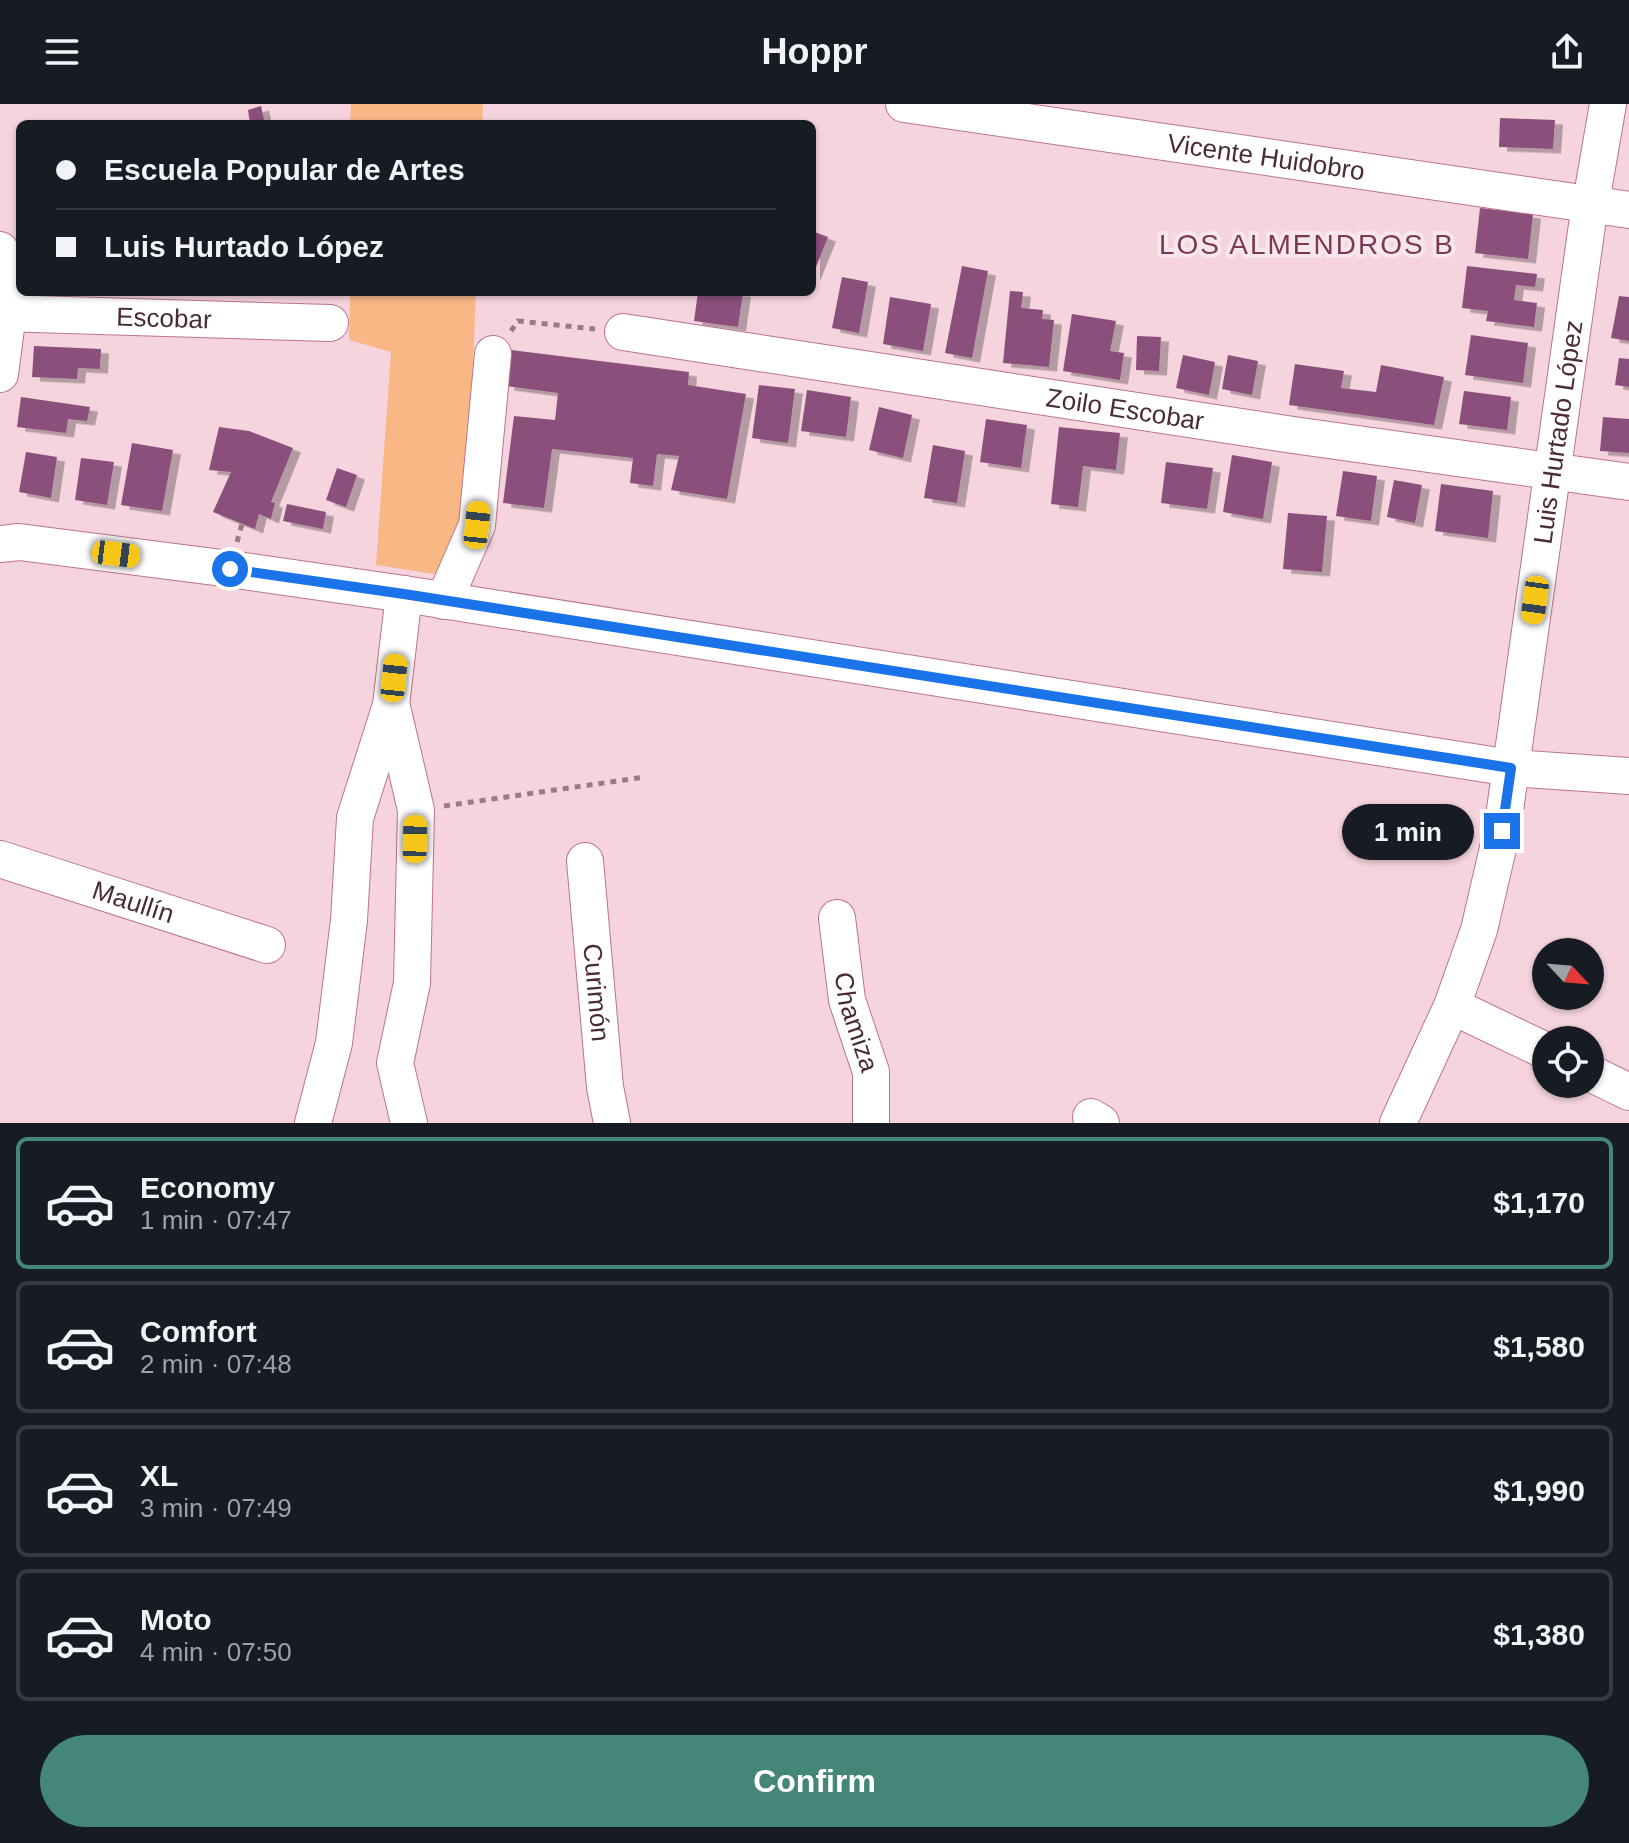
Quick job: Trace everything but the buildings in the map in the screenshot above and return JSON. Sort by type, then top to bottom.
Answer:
[{"type":"street","name":"Vicente Huidobro","points":[[904,104],[1629,210]]},
{"type":"street","name":"Luis Hurtado López","points":[[1398,1123],[1452,1006],[1479,930],[1502,831],[1587,225],[1608,104]]},
{"type":"street","points":[[0,250],[4,313],[0,374]]},
{"type":"street","name":"Escobar","points":[[4,313],[330,323]]},
{"type":"street","name":"Zoilo Escobar","points":[[623,332],[1293,435],[1629,482]]},
{"type":"street","points":[[444,601],[477,525],[493,354]]},
{"type":"street","points":[[6,540],[404,594],[1511,768],[1629,776]]},
{"type":"street","points":[[313,1123],[334,1043],[349,920],[355,818],[391,705],[404,594]]},
{"type":"street","points":[[391,705],[416,810],[412,983],[395,1063],[409,1123]]},
{"type":"street","name":"Maullín","points":[[0,859],[267,945]]},
{"type":"street","name":"Curimón","points":[[585,861],[605,1087],[612,1123]]},
{"type":"street","name":"Chamiza","points":[[837,918],[847,1000],[871,1072],[871,1123]]},
{"type":"street","points":[[1452,1006],[1532,1044]]},
{"type":"street","points":[[1604,1080],[1629,1092]]},
{"type":"path","points":[[493,354],[518,321],[623,332]]},
{"type":"path","points":[[416,810],[645,777]]},
{"type":"shaded area","points":[[351,104],[483,104],[482,120],[350,120]]},
{"type":"shaded area","points":[[350,296],[476,296],[467,505],[441,575],[376,565],[391,352],[349,340]]},
{"type":"district","name":"LOS ALMENDROS B","points":[[1307,244]]},
{"type":"route","points":[[230,569],[1511,768],[1502,831]]}]
